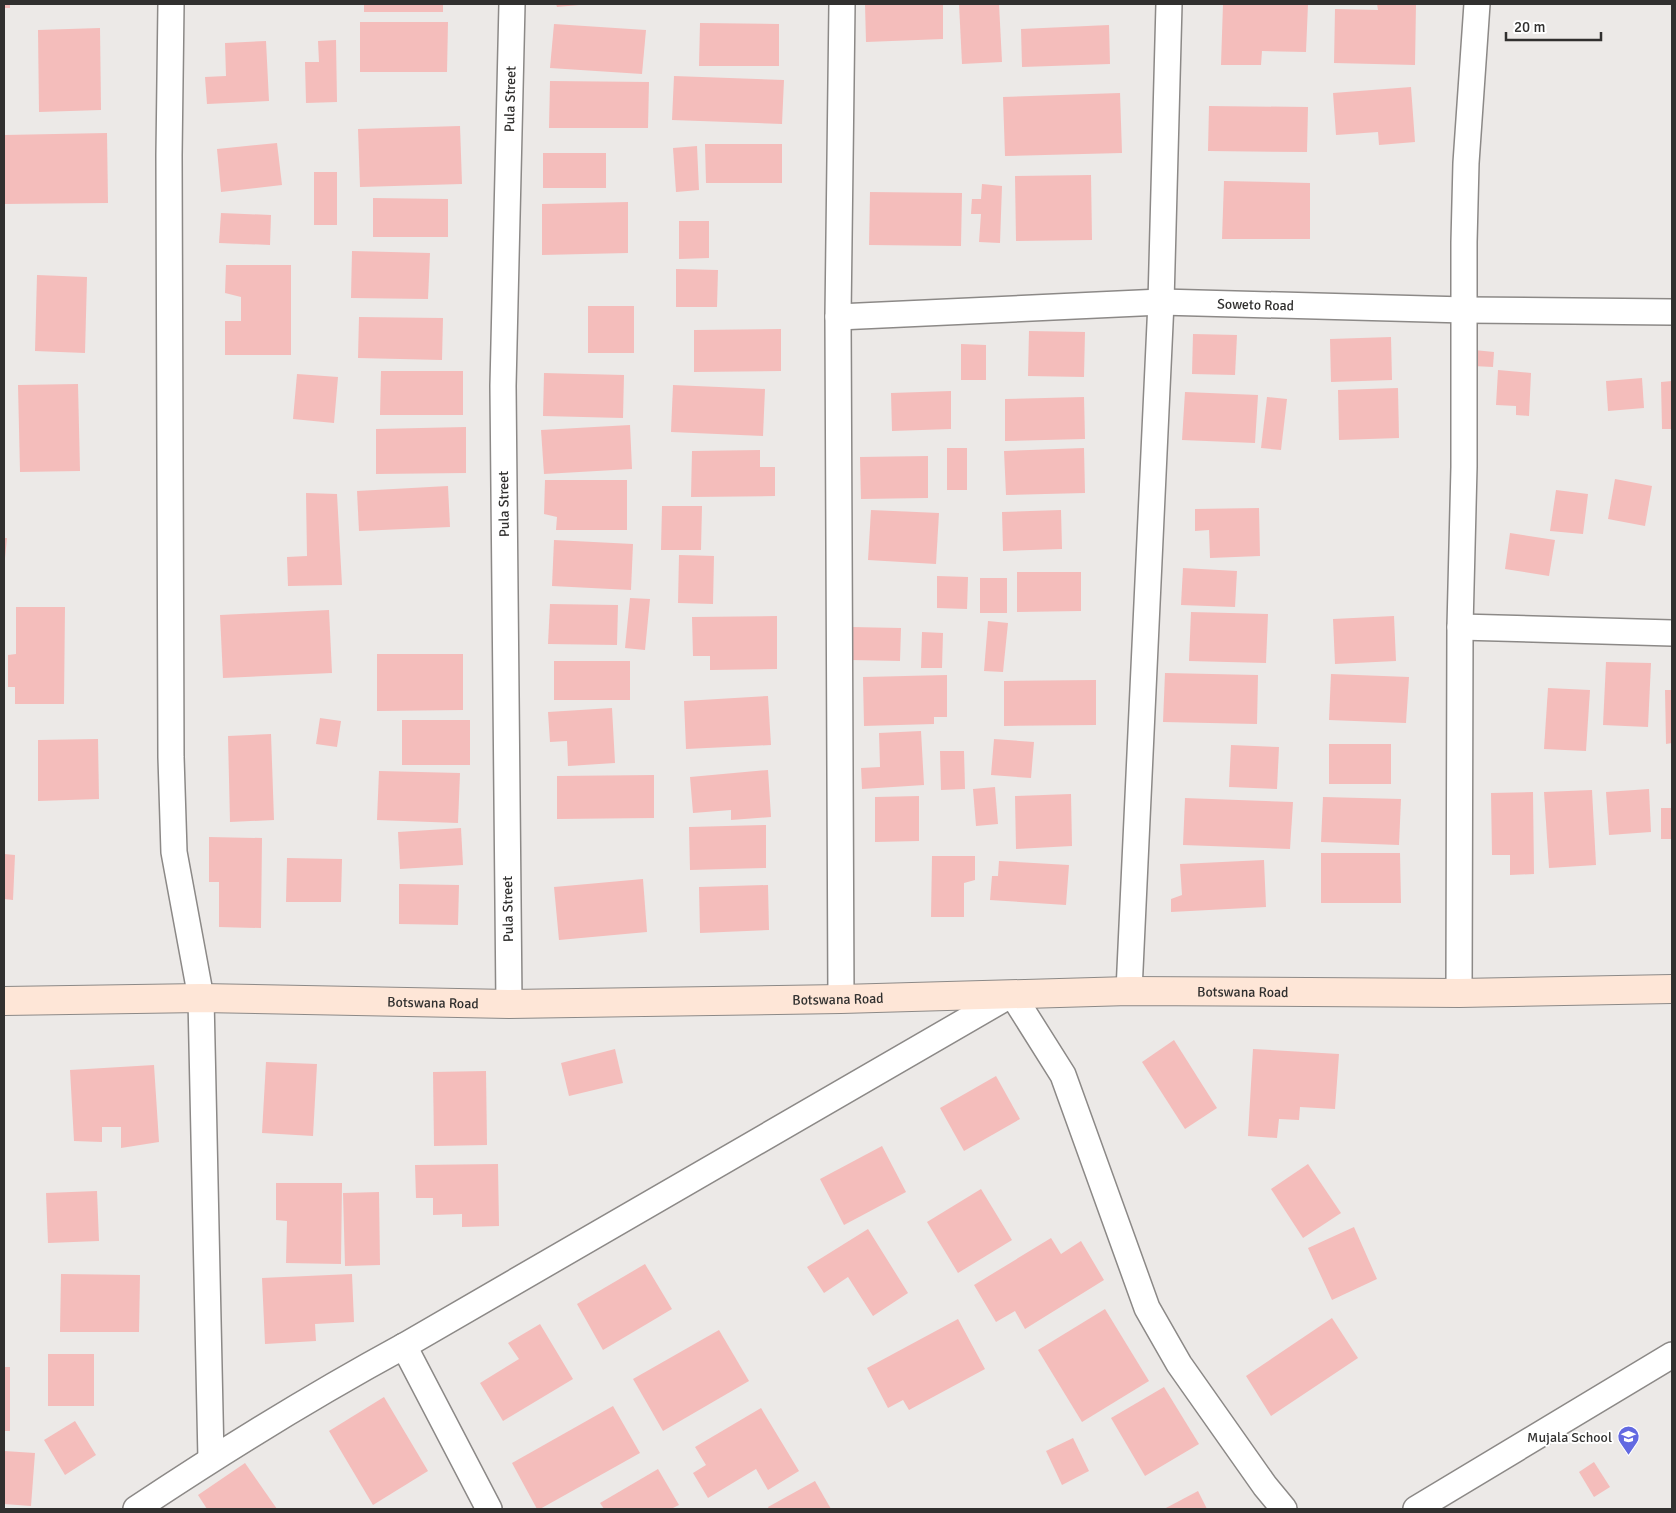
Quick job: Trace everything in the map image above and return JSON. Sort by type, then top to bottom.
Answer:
[{"type":"street","points":[[171,4],[169,165],[174,852],[201,998],[211,1459]]},
{"type":"street","name":"Pula Street","points":[[509,1004],[503,386],[512,4]]},
{"type":"street","points":[[841,999],[838,317],[842,4]]},
{"type":"street","points":[[1129,991],[1161,302],[1169,4]]},
{"type":"street","points":[[1459,993],[1464,242],[1466,163],[1477,4]]},
{"type":"street","name":"Soweto Road","points":[[838,317],[1161,302],[1465,310],[1672,312]]},
{"type":"street","points":[[1460,627],[1672,633]]},
{"type":"street","name":"Botswana Road","points":[[4,1001],[201,998],[509,1004],[841,999],[1129,991],[1459,993],[1672,989]]},
{"type":"street","points":[[136,1509],[211,1459],[337,1382],[404,1346],[1012,994],[1063,1075],[1147,1308],[1178,1364],[1265,1486],[1284,1509]]},
{"type":"street","points":[[404,1346],[489,1509]]},
{"type":"street","points":[[1416,1509],[1672,1355]]},
{"type":"building","points":[[4,4],[10,4],[10,8],[4,8]]},
{"type":"building","points":[[364,4],[443,4],[443,12],[364,12]]},
{"type":"building","points":[[556,4],[579,4],[579,5],[557,7]]},
{"type":"building","points":[[865,4],[943,4],[943,39],[866,42]]},
{"type":"building","points":[[959,4],[999,4],[1002,62],[962,64]]},
{"type":"building","points":[[1223,4],[1308,4],[1306,52],[1262,51],[1261,65],[1221,65]]},
{"type":"building","points":[[1377,4],[1416,4],[1415,65],[1334,63],[1335,9],[1378,10]]},
{"type":"building","points":[[360,22],[448,22],[447,72],[360,72]]},
{"type":"building","points":[[700,23],[779,24],[779,66],[699,66]]},
{"type":"building","points":[[554,24],[646,30],[642,74],[550,68]]},
{"type":"building","points":[[1109,25],[1110,64],[1022,67],[1021,29]]},
{"type":"building","points":[[100,28],[101,110],[39,112],[38,30]]},
{"type":"building","points":[[336,40],[337,102],[306,103],[305,62],[319,62],[318,41]]},
{"type":"building","points":[[266,41],[269,101],[207,104],[205,77],[226,76],[225,43]]},
{"type":"building","points":[[674,76],[784,80],[782,124],[672,120]]},
{"type":"building","points":[[550,81],[649,82],[648,128],[549,128]]},
{"type":"building","points":[[1411,87],[1415,142],[1379,145],[1378,132],[1336,135],[1333,93]]},
{"type":"building","points":[[1120,93],[1122,153],[1005,156],[1003,97]]},
{"type":"building","points":[[1209,106],[1308,107],[1307,152],[1208,151]]},
{"type":"building","points":[[460,126],[462,184],[360,187],[358,129]]},
{"type":"building","points":[[107,133],[108,203],[4,204],[4,135]]},
{"type":"building","points":[[277,143],[282,185],[221,192],[217,149]]},
{"type":"building","points":[[705,144],[782,144],[782,183],[706,183]]},
{"type":"building","points":[[697,146],[699,190],[676,192],[673,148]]},
{"type":"building","points":[[543,153],[606,153],[606,188],[543,188]]},
{"type":"building","points":[[314,172],[337,172],[337,225],[314,225]]},
{"type":"building","points":[[1091,175],[1092,240],[1016,241],[1015,176]]},
{"type":"building","points":[[1224,181],[1310,183],[1310,239],[1222,239]]},
{"type":"building","points":[[982,184],[1002,186],[1000,243],[979,242],[981,214],[971,214],[972,199],[981,199]]},
{"type":"building","points":[[870,192],[962,193],[961,246],[869,245]]},
{"type":"building","points":[[373,198],[448,199],[448,237],[373,237]]},
{"type":"building","points":[[628,202],[628,253],[542,255],[542,204]]},
{"type":"building","points":[[221,213],[271,215],[270,245],[219,243]]},
{"type":"building","points":[[679,221],[709,221],[709,258],[679,259]]},
{"type":"building","points":[[352,251],[430,253],[428,299],[351,298]]},
{"type":"building","points":[[226,265],[291,265],[291,355],[225,355],[225,321],[241,321],[241,297],[225,293]]},
{"type":"building","points":[[676,269],[718,270],[717,307],[676,307]]},
{"type":"building","points":[[37,275],[87,277],[85,353],[35,351]]},
{"type":"building","points":[[588,306],[634,306],[634,353],[588,353]]},
{"type":"building","points":[[359,317],[443,318],[442,360],[358,358]]},
{"type":"building","points":[[781,329],[781,371],[694,372],[694,330]]},
{"type":"building","points":[[1029,331],[1085,332],[1084,377],[1028,376]]},
{"type":"building","points":[[1193,334],[1237,335],[1235,375],[1192,374]]},
{"type":"building","points":[[1391,337],[1392,380],[1331,382],[1330,339]]},
{"type":"building","points":[[961,344],[986,345],[986,380],[961,380]]},
{"type":"building","points":[[1474,350],[1494,352],[1493,367],[1473,366]]},
{"type":"building","points":[[1498,370],[1531,373],[1529,416],[1516,415],[1516,406],[1496,405]]},
{"type":"building","points":[[381,371],[463,371],[463,415],[380,415]]},
{"type":"building","points":[[544,373],[624,375],[623,418],[543,416]]},
{"type":"building","points":[[297,374],[338,377],[334,423],[293,419]]},
{"type":"building","points":[[1642,378],[1644,408],[1608,411],[1606,381]]},
{"type":"building","points":[[1672,381],[1672,429],[1662,429],[1661,382]]},
{"type":"building","points":[[78,384],[80,471],[20,472],[18,385]]},
{"type":"building","points":[[673,385],[765,389],[763,436],[671,432]]},
{"type":"building","points":[[1398,388],[1399,438],[1339,440],[1338,390]]},
{"type":"building","points":[[951,391],[951,429],[892,431],[891,393]]},
{"type":"building","points":[[1185,392],[1258,395],[1255,443],[1182,440]]},
{"type":"building","points":[[1084,397],[1085,439],[1005,441],[1005,399]]},
{"type":"building","points":[[1267,397],[1287,399],[1281,450],[1261,448]]},
{"type":"building","points":[[630,425],[632,469],[544,474],[541,430]]},
{"type":"building","points":[[466,427],[466,473],[376,474],[376,429]]},
{"type":"building","points":[[947,448],[967,448],[967,490],[947,490]]},
{"type":"building","points":[[1084,448],[1085,493],[1006,495],[1004,451]]},
{"type":"building","points":[[760,450],[760,467],[775,467],[775,496],[691,497],[692,451]]},
{"type":"building","points":[[928,456],[928,498],[861,499],[860,457]]},
{"type":"building","points":[[1615,479],[1652,486],[1645,526],[1608,519]]},
{"type":"building","points":[[545,480],[627,480],[627,530],[556,530],[557,517],[544,514]]},
{"type":"building","points":[[448,486],[450,527],[359,531],[357,491]]},
{"type":"building","points":[[1556,490],[1588,494],[1583,534],[1550,531]]},
{"type":"building","points":[[306,493],[337,494],[342,585],[288,586],[287,557],[307,556]]},
{"type":"building","points":[[662,506],[702,506],[701,550],[661,550]]},
{"type":"building","points":[[1259,508],[1260,556],[1210,558],[1209,530],[1195,531],[1195,509]]},
{"type":"building","points":[[871,510],[939,513],[936,564],[868,560]]},
{"type":"building","points":[[1061,510],[1062,549],[1003,551],[1002,512]]},
{"type":"building","points":[[1510,533],[1555,540],[1549,576],[1505,569]]},
{"type":"building","points":[[4,538],[7,538],[5,558],[4,558]]},
{"type":"building","points":[[554,540],[633,544],[631,590],[552,586]]},
{"type":"building","points":[[679,555],[714,556],[713,604],[678,603]]},
{"type":"building","points":[[1183,568],[1237,571],[1235,607],[1181,605]]},
{"type":"building","points":[[1017,572],[1081,572],[1081,611],[1017,612]]},
{"type":"building","points":[[937,576],[968,577],[967,609],[937,608]]},
{"type":"building","points":[[980,578],[1007,578],[1007,613],[980,613]]},
{"type":"building","points":[[630,598],[650,599],[645,650],[625,648]]},
{"type":"building","points":[[550,604],[618,605],[617,645],[548,644]]},
{"type":"building","points":[[16,607],[65,607],[64,704],[15,704],[15,687],[8,687],[8,655],[16,654]]},
{"type":"building","points":[[329,610],[332,673],[223,678],[220,615]]},
{"type":"building","points":[[1191,612],[1268,614],[1266,663],[1189,661]]},
{"type":"building","points":[[777,616],[777,669],[710,670],[710,656],[693,656],[692,617]]},
{"type":"building","points":[[1394,616],[1396,661],[1335,664],[1333,619]]},
{"type":"building","points":[[988,621],[1008,623],[1003,672],[984,671]]},
{"type":"building","points":[[852,627],[901,628],[900,661],[851,660]]},
{"type":"building","points":[[922,632],[943,633],[942,668],[921,668]]},
{"type":"building","points":[[377,654],[463,654],[463,710],[377,711]]},
{"type":"building","points":[[554,661],[630,661],[630,700],[554,700]]},
{"type":"building","points":[[1606,662],[1651,663],[1648,727],[1603,725]]},
{"type":"building","points":[[1165,673],[1258,675],[1257,724],[1163,722]]},
{"type":"building","points":[[1331,674],[1409,677],[1406,723],[1329,720]]},
{"type":"building","points":[[947,675],[947,717],[934,717],[934,724],[864,726],[863,677]]},
{"type":"building","points":[[1096,680],[1096,725],[1004,726],[1004,681]]},
{"type":"building","points":[[1548,688],[1590,690],[1586,751],[1544,749]]},
{"type":"building","points":[[1665,690],[1672,690],[1672,743],[1666,744]]},
{"type":"building","points":[[768,696],[771,745],[686,749],[684,701]]},
{"type":"building","points":[[612,708],[615,763],[568,766],[567,741],[550,742],[548,712]]},
{"type":"building","points":[[320,718],[341,721],[337,747],[316,744]]},
{"type":"building","points":[[402,720],[470,720],[470,765],[402,765]]},
{"type":"building","points":[[921,731],[924,785],[862,789],[861,768],[880,767],[879,733]]},
{"type":"building","points":[[271,734],[274,820],[230,822],[228,736]]},
{"type":"building","points":[[98,739],[99,799],[38,801],[38,740]]},
{"type":"building","points":[[994,739],[1034,742],[1031,778],[991,775]]},
{"type":"building","points":[[1329,744],[1391,744],[1391,784],[1329,784]]},
{"type":"building","points":[[1231,745],[1279,747],[1277,789],[1229,787]]},
{"type":"building","points":[[940,751],[964,751],[965,789],[941,790]]},
{"type":"building","points":[[768,770],[771,817],[731,820],[731,810],[693,813],[690,777]]},
{"type":"building","points":[[379,771],[460,773],[458,823],[377,820]]},
{"type":"building","points":[[654,775],[654,818],[557,819],[557,776]]},
{"type":"building","points":[[995,787],[998,824],[976,826],[973,789]]},
{"type":"building","points":[[1649,789],[1651,832],[1609,835],[1606,792]]},
{"type":"building","points":[[1592,790],[1596,865],[1549,868],[1544,792]]},
{"type":"building","points":[[1533,792],[1534,874],[1510,875],[1510,855],[1492,855],[1491,793]]},
{"type":"building","points":[[1071,794],[1072,846],[1016,849],[1015,796]]},
{"type":"building","points":[[919,796],[919,841],[875,842],[875,797]]},
{"type":"building","points":[[1323,797],[1401,799],[1399,845],[1321,842]]},
{"type":"building","points":[[1185,798],[1293,802],[1290,849],[1183,845]]},
{"type":"building","points":[[1661,808],[1672,808],[1672,839],[1661,839]]},
{"type":"building","points":[[766,825],[766,868],[690,870],[689,827]]},
{"type":"building","points":[[461,828],[463,865],[400,869],[398,832]]},
{"type":"building","points":[[209,837],[262,838],[261,928],[219,927],[219,882],[209,882]]},
{"type":"building","points":[[1321,853],[1400,853],[1401,903],[1321,903]]},
{"type":"building","points":[[4,854],[15,855],[13,900],[4,899]]},
{"type":"building","points":[[932,856],[975,856],[975,880],[964,883],[964,917],[931,917]]},
{"type":"building","points":[[287,858],[342,859],[341,902],[286,902]]},
{"type":"building","points":[[1264,860],[1266,907],[1171,912],[1171,899],[1182,895],[1180,864]]},
{"type":"building","points":[[999,861],[1069,865],[1066,905],[990,900],[992,876],[998,876]]},
{"type":"building","points":[[643,879],[647,932],[559,940],[554,887]]},
{"type":"building","points":[[399,884],[459,885],[458,925],[399,924]]},
{"type":"building","points":[[768,885],[769,930],[700,933],[699,887]]},
{"type":"building","points":[[1174,1040],[1217,1108],[1185,1129],[1142,1062]]},
{"type":"building","points":[[615,1049],[623,1083],[569,1096],[561,1063]]},
{"type":"building","points":[[1253,1049],[1339,1054],[1335,1109],[1300,1107],[1299,1120],[1279,1119],[1277,1138],[1248,1136]]},
{"type":"building","points":[[266,1062],[317,1064],[313,1136],[262,1133]]},
{"type":"building","points":[[154,1065],[159,1142],[121,1148],[121,1127],[102,1127],[102,1142],[74,1141],[70,1070]]},
{"type":"building","points":[[486,1071],[487,1145],[434,1146],[433,1072]]},
{"type":"building","points":[[996,1076],[1020,1119],[964,1151],[940,1108]]},
{"type":"building","points":[[882,1146],[906,1192],[844,1225],[820,1179]]},
{"type":"building","points":[[498,1164],[499,1226],[462,1227],[462,1214],[433,1215],[433,1198],[416,1198],[415,1165]]},
{"type":"building","points":[[1308,1164],[1341,1213],[1303,1238],[1271,1189]]},
{"type":"building","points":[[276,1183],[342,1183],[341,1264],[286,1263],[287,1221],[276,1220]]},
{"type":"building","points":[[981,1189],[1012,1240],[958,1273],[927,1222]]},
{"type":"building","points":[[97,1191],[99,1241],[48,1243],[46,1193]]},
{"type":"building","points":[[379,1192],[380,1265],[345,1266],[343,1193]]},
{"type":"building","points":[[1354,1227],[1377,1279],[1332,1300],[1308,1248]]},
{"type":"building","points":[[868,1229],[908,1293],[873,1316],[848,1277],[824,1293],[807,1267]]},
{"type":"building","points":[[1051,1238],[1061,1254],[1081,1241],[1104,1280],[1025,1329],[1015,1311],[996,1322],[974,1285]]},
{"type":"building","points":[[645,1264],[672,1309],[603,1350],[577,1304]]},
{"type":"building","points":[[61,1274],[140,1275],[139,1332],[60,1332]]},
{"type":"building","points":[[352,1274],[354,1322],[315,1324],[316,1341],[265,1344],[262,1278]]},
{"type":"building","points":[[1105,1309],[1149,1381],[1082,1422],[1038,1350]]},
{"type":"building","points":[[1332,1318],[1358,1358],[1271,1416],[1246,1376]]},
{"type":"building","points":[[958,1319],[985,1369],[909,1410],[903,1400],[888,1408],[867,1368]]},
{"type":"building","points":[[540,1324],[573,1379],[503,1421],[480,1383],[519,1359],[508,1343]]},
{"type":"building","points":[[719,1330],[749,1381],[663,1431],[633,1379]]},
{"type":"building","points":[[48,1354],[94,1354],[94,1406],[48,1406]]},
{"type":"building","points":[[4,1367],[10,1367],[10,1431],[4,1431]]},
{"type":"building","points":[[1164,1387],[1199,1444],[1145,1476],[1111,1418]]},
{"type":"building","points":[[384,1397],[428,1471],[373,1505],[329,1431]]},
{"type":"building","points":[[613,1406],[640,1453],[537,1509],[512,1463]]},
{"type":"building","points":[[761,1408],[799,1471],[768,1490],[756,1469],[708,1498],[693,1473],[706,1465],[695,1447]]},
{"type":"building","points":[[75,1421],[96,1455],[65,1475],[44,1440]]},
{"type":"building","points":[[1073,1438],[1089,1471],[1062,1485],[1046,1451]]},
{"type":"building","points":[[4,1451],[35,1453],[31,1506],[4,1504]]},
{"type":"building","points":[[1594,1462],[1610,1487],[1594,1497],[1579,1472]]},
{"type":"building","points":[[245,1463],[277,1509],[207,1509],[198,1495]]},
{"type":"building","points":[[658,1469],[679,1505],[671,1509],[604,1509],[600,1503]]},
{"type":"building","points":[[815,1481],[831,1509],[769,1509],[768,1507]]},
{"type":"building","points":[[1198,1491],[1207,1509],[1164,1509]]},
{"type":"place","name":"Mujala School","points":[[1628,1456]]}]
